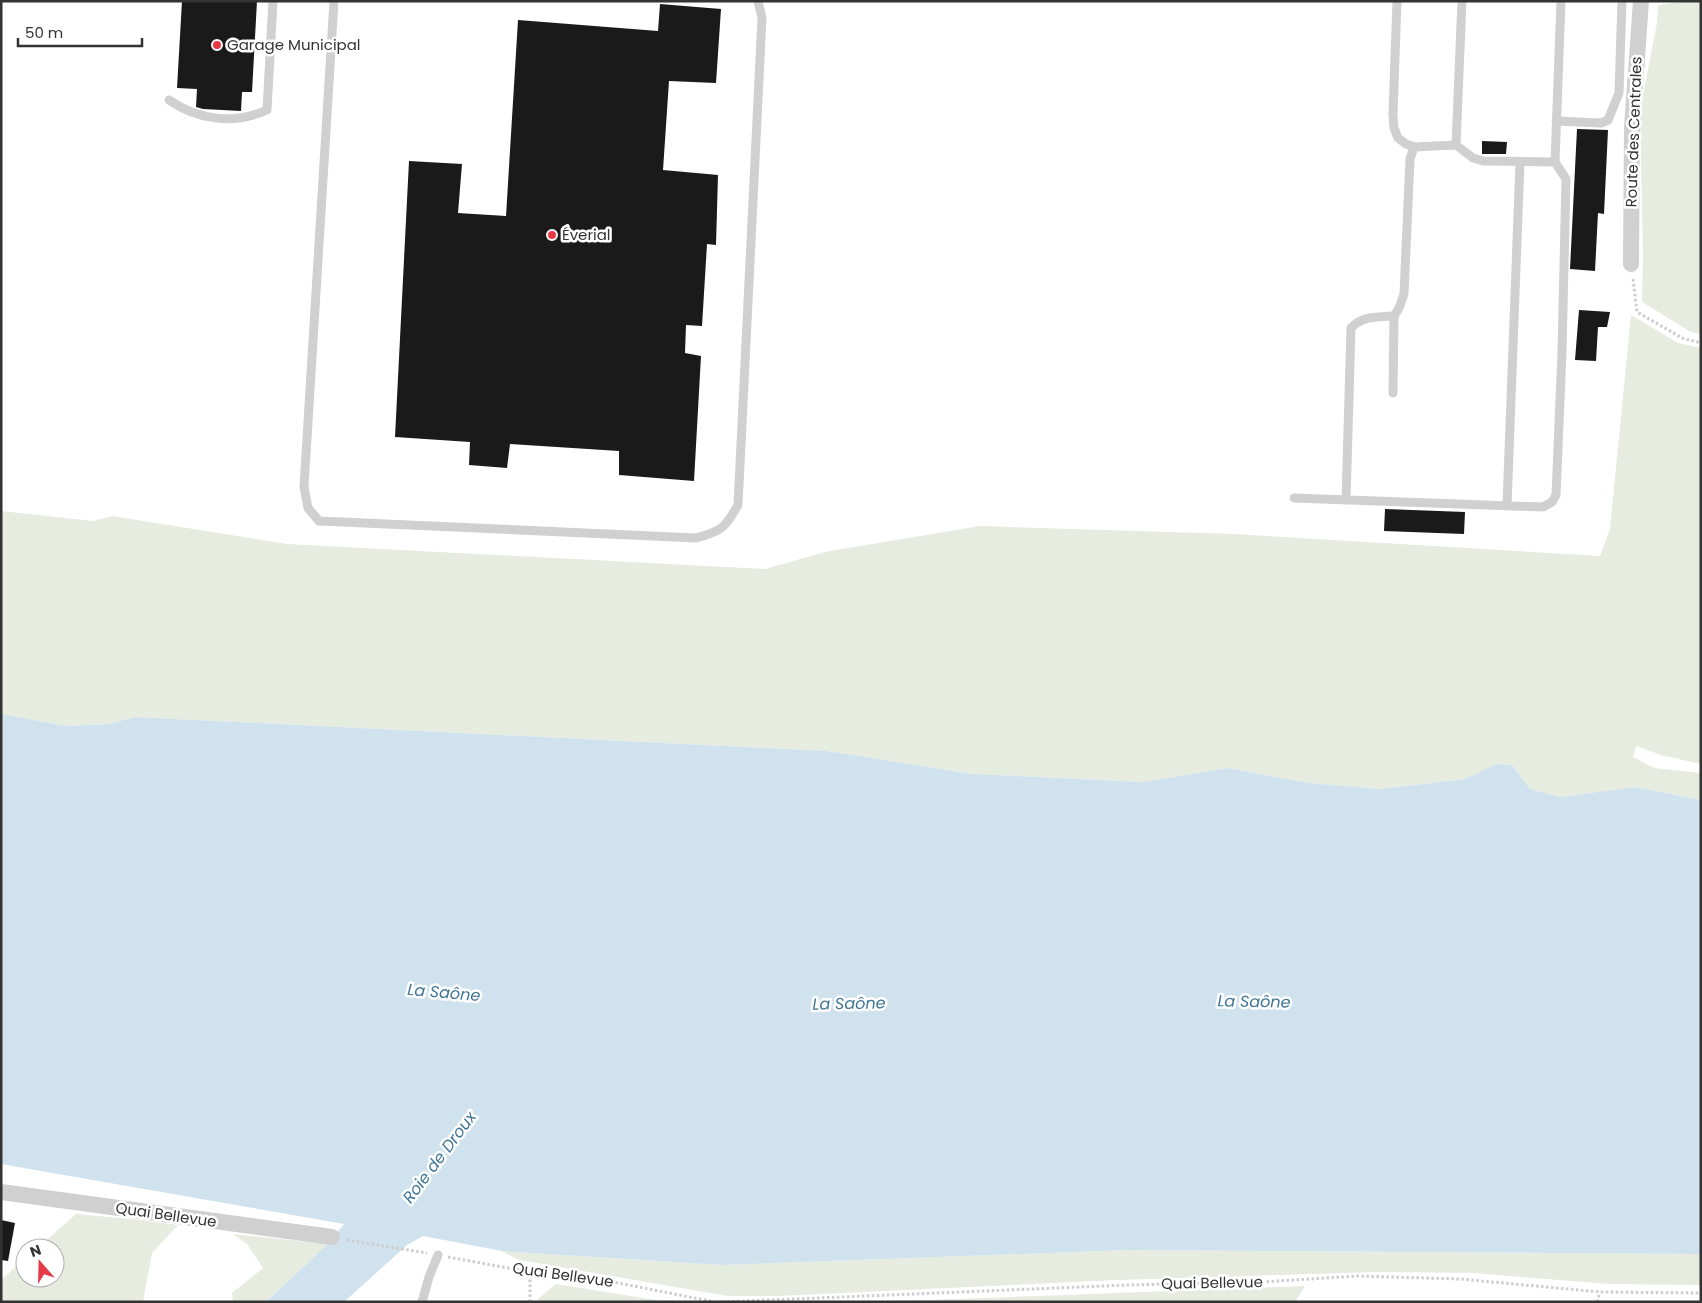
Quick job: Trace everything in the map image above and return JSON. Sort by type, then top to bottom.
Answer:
[{"type":"street","name":"Route des Centrales","points":[[1630,264],[1632,128],[1641,1]]},
{"type":"street","name":"Quai Bellevue","points":[[1,1192],[332,1237]]},
{"type":"lane","points":[[169,100],[194,114],[210,117],[242,118],[254,116],[267,110],[273,1]]},
{"type":"lane","points":[[334,1],[304,486],[308,508],[319,521],[696,538],[714,533],[728,524],[738,505],[762,18],[758,1]]},
{"type":"lane","points":[[1396,1],[1393,114],[1394,128],[1398,138],[1406,144],[1414,146],[1456,145],[1473,158],[1482,161],[1555,162]]},
{"type":"lane","points":[[1456,145],[1462,1]]},
{"type":"lane","points":[[1294,498],[1543,507],[1552,502],[1556,495],[1566,179],[1555,162],[1561,1]]},
{"type":"lane","points":[[1556,121],[1601,123],[1608,120],[1619,93],[1622,1]]},
{"type":"lane","points":[[1393,393],[1394,316],[1404,294],[1410,159],[1414,146]]},
{"type":"lane","points":[[1507,506],[1520,162]]},
{"type":"lane","points":[[1346,500],[1351,328],[1358,321],[1394,316]]},
{"type":"lane","points":[[422,1302],[438,1255]]},
{"type":"path","points":[[1630,264],[1637,312],[1682,338],[1701,342]]},
{"type":"path","name":"Quai Bellevue","points":[[332,1237],[530,1272],[557,1271],[715,1302]]},
{"type":"path","points":[[530,1272],[530,1302]]},
{"type":"path","name":"Quai Bellevue","points":[[722,1302],[1128,1285],[1262,1282],[1358,1276],[1460,1279],[1600,1292],[1701,1293]]},
{"type":"path","points":[[1597,1302],[1600,1292]]},
{"type":"shaded area","points":[[1701,1],[1701,334],[1691,332],[1642,302],[1640,111],[1657,23],[1658,5]]},
{"type":"shaded area","points":[[1631,315],[1678,343],[1701,348],[1701,764],[1661,755],[1636,746],[1633,757],[1654,768],[1701,773],[1701,800],[1635,787],[1560,797],[1530,789],[1512,765],[1496,764],[1465,779],[1380,789],[1308,783],[1228,768],[1143,782],[973,774],[827,751],[135,717],[109,724],[66,726],[1,714],[1,511],[93,521],[112,516],[287,544],[765,569],[825,552],[980,526],[1234,534],[1600,556],[1610,529]]},
{"type":"shaded area","points":[[76,1214],[178,1225],[152,1253],[143,1302],[1,1302],[1,1280],[15,1268],[15,1288],[65,1288],[65,1238],[49,1238]]},
{"type":"shaded area","points":[[233,1234],[328,1244],[266,1302],[233,1302],[232,1293],[263,1268],[247,1244]]},
{"type":"shaded area","points":[[1129,1250],[1701,1254],[1701,1285],[1609,1284],[1473,1273],[1378,1272],[1118,1280],[778,1296],[728,1296],[519,1260],[502,1251],[722,1265]]},
{"type":"shaded area","points":[[556,1284],[665,1302],[538,1302],[538,1299]]},
{"type":"shaded area","points":[[1305,1286],[1295,1302],[874,1302]]},
{"type":"water","points":[[1,714],[66,726],[109,724],[135,717],[827,751],[973,774],[1143,782],[1228,768],[1308,783],[1380,789],[1465,779],[1496,764],[1512,765],[1530,789],[1560,797],[1635,787],[1701,800],[1701,1254],[1129,1250],[722,1265],[502,1251],[423,1236],[407,1245],[344,1302],[266,1302],[328,1244],[344,1224],[1,1164]]},
{"type":"building","name":"Garage Municipal","points":[[182,1],[257,1],[252,92],[242,92],[241,111],[196,107],[197,89],[177,88]]},
{"type":"building","name":"Éverial","points":[[660,4],[721,9],[716,83],[669,81],[663,170],[718,175],[716,245],[707,244],[702,326],[686,325],[685,353],[701,356],[694,481],[619,475],[619,451],[510,444],[507,468],[469,465],[470,442],[395,437],[409,161],[462,164],[458,213],[506,216],[518,20],[658,31]]},
{"type":"building","points":[[1577,129],[1608,130],[1604,214],[1598,213],[1595,271],[1570,269]]},
{"type":"building","points":[[1482,141],[1507,142],[1506,154],[1482,154]]},
{"type":"building","points":[[1579,310],[1610,312],[1607,327],[1598,327],[1596,361],[1575,360]]},
{"type":"building","points":[[1385,509],[1465,512],[1464,534],[1384,531]]},
{"type":"building","points":[[1,1220],[15,1223],[8,1261],[1,1260]]},
{"type":"place","name":"Garage Municipal","points":[[217,45]]},
{"type":"place","name":"Éverial","points":[[552,235]]},
{"type":"water label","name":"La Saône","points":[[444,992]]},
{"type":"water label","name":"La Saône","points":[[1254,1001]]},
{"type":"water label","name":"La Saône","points":[[849,1003]]},
{"type":"water label","name":"Roie de Droux","points":[[439,1157]]}]
